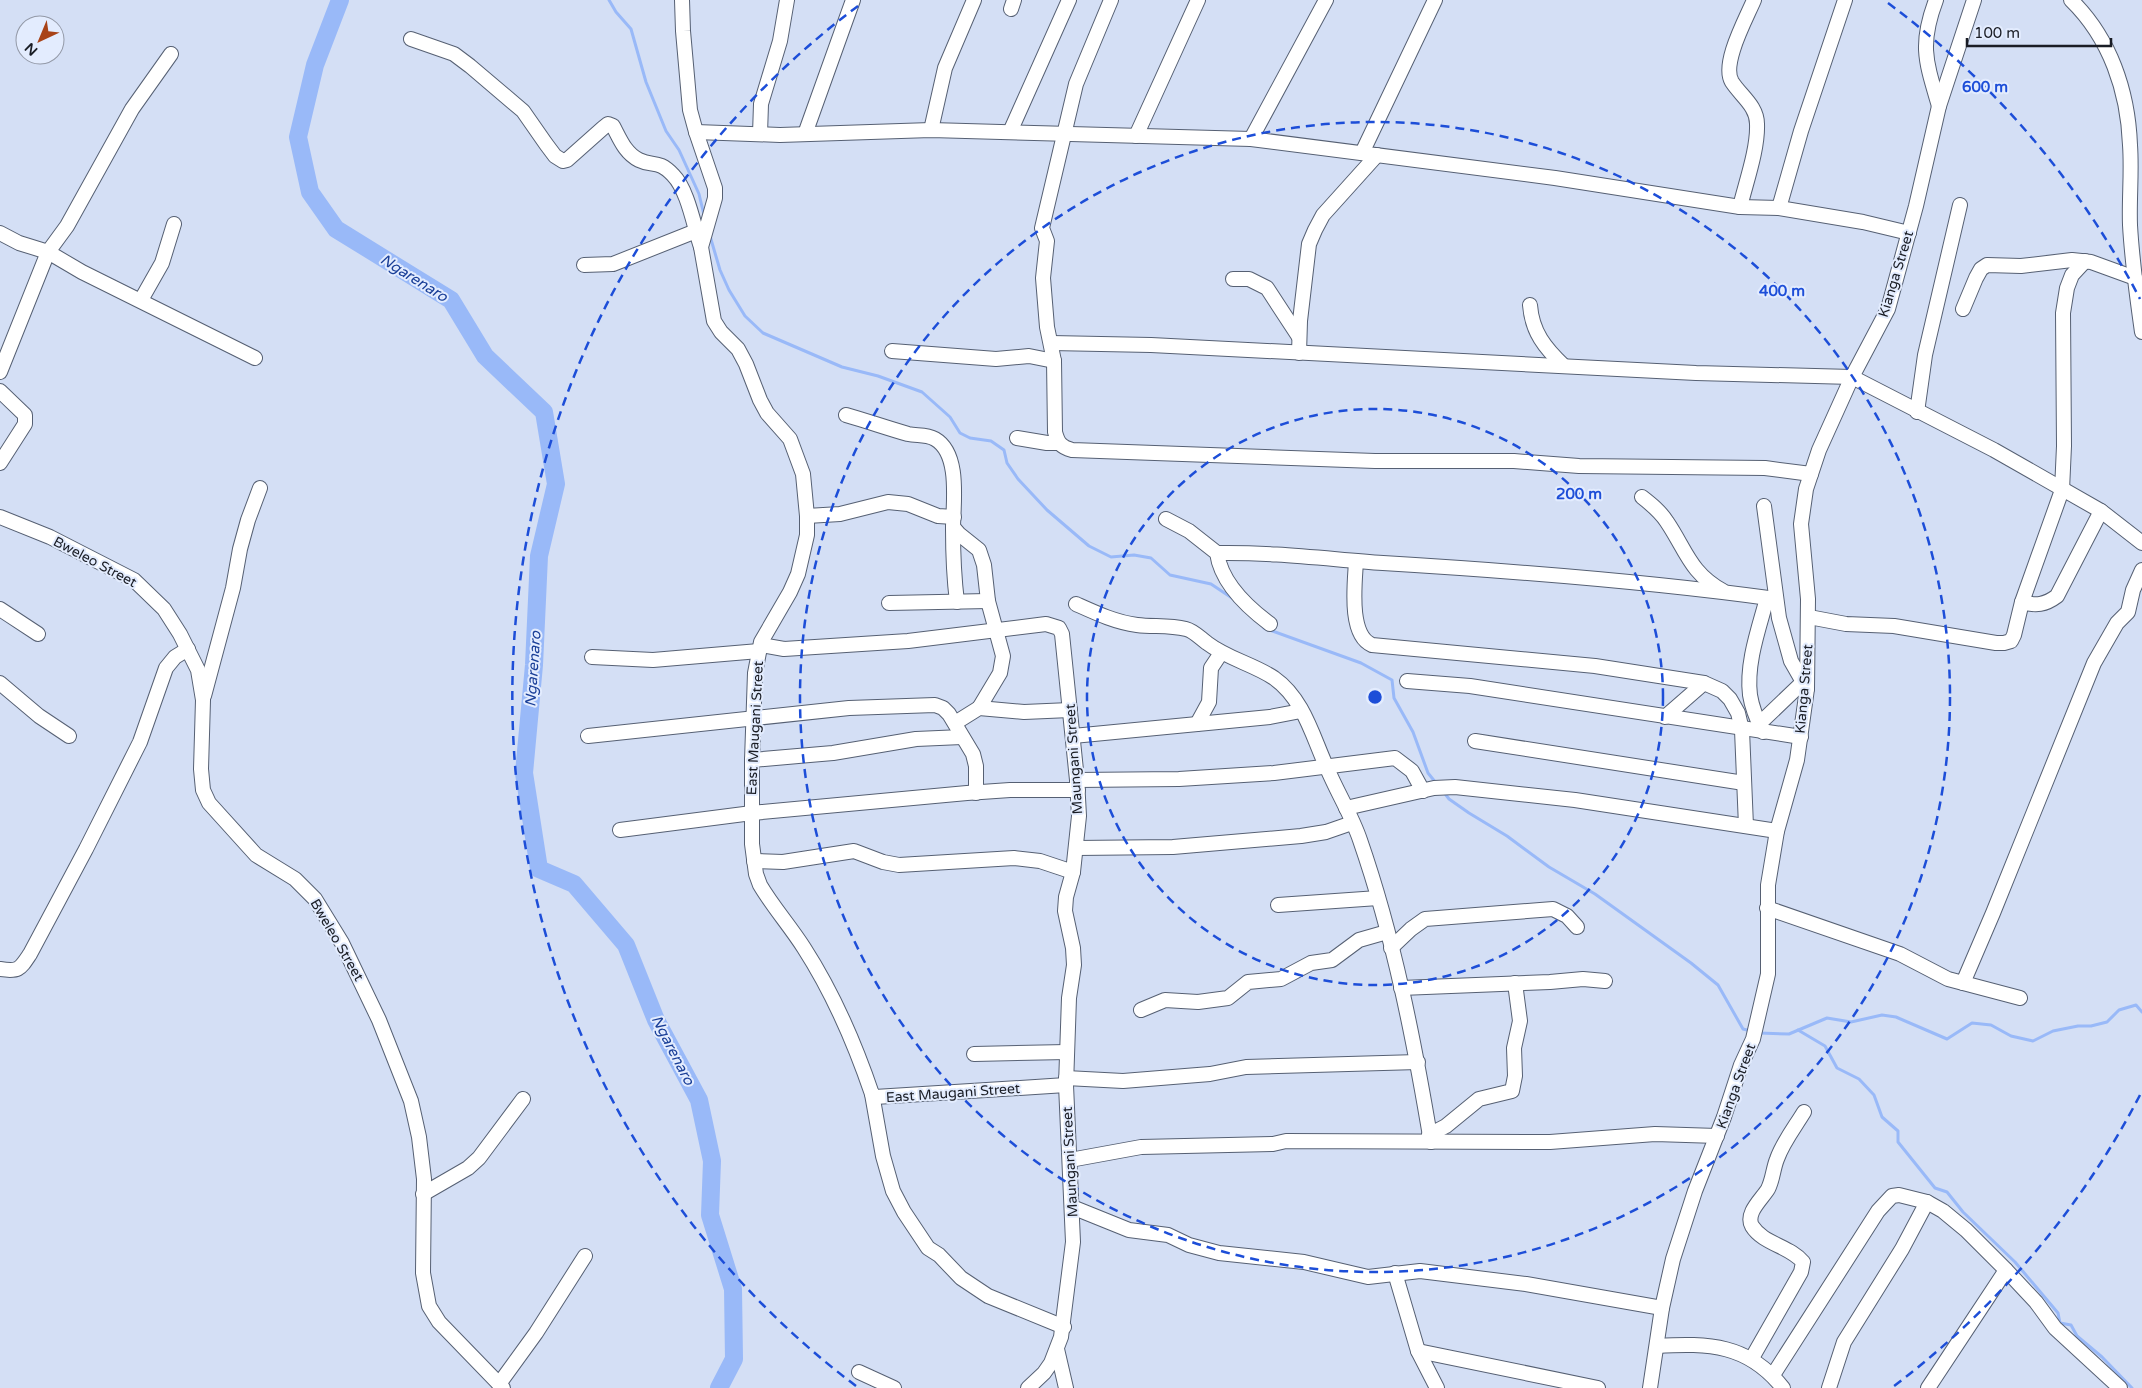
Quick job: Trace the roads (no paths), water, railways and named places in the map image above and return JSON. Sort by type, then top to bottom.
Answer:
[{"type":"street","name":"East Maugani Street","points":[[682,0],[690,110],[715,188],[715,198],[701,247],[714,321],[721,332],[738,349],[767,413],[790,439],[803,474],[807,516],[807,535],[798,574],[760,648],[755,673],[752,760],[754,861],[760,885],[779,915],[804,947],[824,983],[861,1063],[872,1094],[879,1098],[1066,1082],[1122,1081],[1210,1074],[1246,1068],[1418,1062]]},
{"type":"street","points":[[760,134],[761,104],[780,41],[787,0]]},
{"type":"street","points":[[805,134],[853,0]]},
{"type":"street","points":[[931,130],[945,68],[974,0]]},
{"type":"street","points":[[1010,132],[1069,0]]},
{"type":"street","points":[[1111,0],[1070,103],[1066,132],[1042,228],[1047,241],[1043,278],[1047,327],[1054,361],[1055,432],[1058,443],[1064,448],[1072,450],[1374,461],[1514,461],[1579,466],[1765,468],[1811,474]]},
{"type":"street","points":[[1136,136],[1198,0]]},
{"type":"street","points":[[1251,139],[1326,0]]},
{"type":"street","points":[[1362,153],[1435,0]]},
{"type":"street","points":[[1740,206],[1758,122],[1752,106],[1732,82],[1728,70],[1731,56],[1754,0]]},
{"type":"street","points":[[1779,208],[1801,131],[1845,0]]},
{"type":"street","points":[[1936,0],[1928,22],[1926,54],[1939,106]]},
{"type":"street","name":"Kianga Street","points":[[1650,1388],[1662,1308],[1674,1259],[1695,1191],[1717,1136],[1741,1065],[1753,1039],[1768,974],[1768,885],[1777,831],[1797,760],[1801,737],[1805,686],[1809,617],[1806,564],[1801,524],[1806,489],[1819,450],[1852,377],[1888,309],[1909,233],[1939,106],[1974,0]]},
{"type":"street","points":[[2071,0],[2088,19],[2109,52],[2124,97],[2130,146],[2130,225],[2142,332]]},
{"type":"street","points":[[412,39],[454,54],[470,66],[523,111],[555,156],[563,161],[567,160],[608,124],[613,126],[630,154],[640,161],[660,164],[678,180],[701,247]]},
{"type":"street","points":[[0,372],[48,252],[67,226],[132,109],[171,54]]},
{"type":"street","points":[[696,132],[805,134],[931,130],[1066,132],[1251,139],[1555,178],[1740,206],[1779,208],[1863,222],[1909,233]]},
{"type":"street","points":[[1299,353],[1309,244],[1323,215],[1376,155]]},
{"type":"street","points":[[1917,412],[1925,355],[1960,205]]},
{"type":"street","points":[[141,300],[162,263],[174,224]]},
{"type":"street","points":[[584,265],[613,264],[696,231]]},
{"type":"street","points":[[0,233],[19,243],[48,252],[82,272],[255,358]]},
{"type":"street","points":[[1963,309],[1976,278],[1981,269],[1987,265],[2021,266],[2066,260],[2085,261],[2135,278]]},
{"type":"street","points":[[1809,617],[1846,624],[1894,626],[2004,644],[2010,641],[2014,635],[2022,602],[2062,490],[2064,446],[2063,313],[2067,288],[2072,275],[2085,261]]},
{"type":"street","points":[[1233,279],[1249,279],[1267,288],[1299,337]]},
{"type":"street","points":[[1530,305],[1535,331],[1542,344],[1564,366]]},
{"type":"street","points":[[1051,343],[1151,345],[1696,373],[1852,377],[1994,450],[2062,490],[2101,510],[2142,542]]},
{"type":"street","points":[[892,351],[996,359],[1029,356],[1054,361]]},
{"type":"street","points":[[0,391],[25,415],[25,424],[0,463]]},
{"type":"street","points":[[846,415],[910,434],[932,437],[939,441],[947,453],[954,476],[956,602]]},
{"type":"street","points":[[1017,438],[1058,443]]},
{"type":"street","points":[[204,700],[233,588],[242,542],[260,488]]},
{"type":"street","points":[[1642,497],[1656,508],[1666,520],[1690,563],[1709,583],[1726,592]]},
{"type":"street","points":[[807,516],[840,514],[888,502],[908,504],[954,522],[959,534],[979,550],[984,565],[988,601],[1003,663],[997,680],[979,708],[955,723]]},
{"type":"street","points":[[1761,728],[1805,686],[1791,661],[1772,598],[1764,506]]},
{"type":"street","points":[[2022,602],[2039,605],[2048,603],[2057,596],[2101,510]]},
{"type":"street","name":"Bweleo Street","points":[[0,517],[50,537],[134,580],[164,609],[188,649],[198,670],[204,700],[201,769],[204,790],[210,803],[256,855],[295,879],[316,899],[342,943],[380,1020],[411,1101],[419,1138],[423,1194],[423,1273],[429,1306],[440,1322],[501,1386]]},
{"type":"street","points":[[1166,519],[1189,531],[1216,553],[1254,552],[1356,561],[1568,575],[1772,598]]},
{"type":"street","points":[[1216,553],[1218,566],[1235,590],[1253,612],[1270,624]]},
{"type":"street","points":[[1356,561],[1354,604],[1358,626],[1364,640],[1372,645],[1595,666],[1704,683],[1722,691],[1730,699],[1738,713],[1742,730],[1746,826]]},
{"type":"street","points":[[1963,983],[2094,663],[2116,623],[2128,612],[2142,570]]},
{"type":"street","points":[[1761,728],[1750,694],[1749,677],[1759,627],[1772,598]]},
{"type":"street","points":[[889,603],[988,601]]},
{"type":"street","points":[[1076,604],[1122,622],[1150,626],[1170,626],[1192,631],[1221,653],[1275,679],[1285,688],[1301,711],[1311,728],[1326,768],[1360,839],[1378,898],[1418,1062],[1430,1138]]},
{"type":"street","points":[[0,609],[38,634]]},
{"type":"street","name":"Maungani Street","points":[[592,657],[653,660],[760,648],[784,649],[861,644],[995,632],[1046,624],[1059,628],[1064,639],[1078,785],[1079,816],[1073,872],[1066,897],[1065,911],[1073,948],[1074,965],[1070,998],[1066,1082],[1073,1242],[1064,1327],[1057,1349],[1044,1373],[1028,1388]]},
{"type":"street","points":[[0,969],[13,971],[20,968],[30,954],[140,742],[166,668],[175,657],[188,649]]},
{"type":"street","points":[[1197,724],[1209,702],[1211,668],[1221,653]]},
{"type":"street","points":[[1407,681],[1470,686],[1742,730],[1761,728],[1801,737]]},
{"type":"street","points":[[0,683],[39,716],[69,736]]},
{"type":"street","points":[[1665,718],[1704,683]]},
{"type":"street","points":[[588,736],[849,708],[935,705],[942,708],[955,723],[973,754],[976,766],[976,792]]},
{"type":"street","points":[[979,708],[1024,712],[1070,710]]},
{"type":"street","points":[[1073,736],[1270,717],[1301,711]]},
{"type":"street","points":[[752,760],[833,753],[924,738],[962,737]]},
{"type":"street","points":[[1475,741],[1744,783]]},
{"type":"street","points":[[620,830],[752,813],[976,792],[1326,768],[1395,758],[1412,771],[1423,791]]},
{"type":"street","points":[[1346,808],[1423,791],[1455,787],[1601,804],[1777,831]]},
{"type":"street","points":[[1076,848],[1173,846],[1301,836],[1326,832],[1352,822]]},
{"type":"street","points":[[754,861],[783,862],[854,851],[883,862],[899,865],[1014,858],[1040,861],[1073,872]]},
{"type":"street","points":[[1278,905],[1378,898]]},
{"type":"street","points":[[1767,908],[1900,954],[1948,979],[2020,998]]},
{"type":"street","points":[[1391,948],[1410,928],[1426,919],[1553,909],[1567,916],[1577,927]]},
{"type":"street","points":[[1141,1010],[1166,1000],[1198,1002],[1228,998],[1248,982],[1281,979],[1311,963],[1332,960],[1359,940],[1387,932]]},
{"type":"street","points":[[1401,988],[1583,979],[1605,981]]},
{"type":"street","points":[[1430,1138],[1479,1100],[1512,1091],[1515,1076],[1514,1048],[1520,1021],[1515,983]]},
{"type":"street","points":[[974,1054],[1067,1052]]},
{"type":"street","points":[[872,1094],[883,1156],[893,1191],[901,1207],[928,1248],[939,1255],[961,1278],[988,1296],[1064,1327]]},
{"type":"street","points":[[423,1194],[468,1168],[479,1158],[523,1099]]},
{"type":"street","points":[[1752,1358],[1801,1272],[1802,1262],[1798,1256],[1776,1245],[1760,1233],[1752,1226],[1750,1219],[1754,1208],[1768,1189],[1782,1148],[1804,1112]]},
{"type":"street","points":[[1070,1160],[1141,1147],[1273,1144],[1286,1141],[1430,1138],[1550,1142],[1655,1134],[1717,1136]]},
{"type":"street","points":[[1773,1375],[1816,1306],[1885,1203],[1892,1196],[1899,1195],[1927,1202],[1943,1211],[1966,1230],[2036,1302],[2055,1328],[2120,1388]]},
{"type":"street","points":[[1829,1388],[1844,1342],[1902,1249],[1927,1202]]},
{"type":"street","points":[[1072,1207],[1128,1230],[1168,1235],[1189,1245],[1219,1253],[1304,1262],[1368,1277],[1420,1270],[1526,1284],[1662,1308]]},
{"type":"street","points":[[501,1386],[585,1256]]},
{"type":"street","points":[[1928,1388],[2006,1270]]},
{"type":"street","points":[[1395,1273],[1418,1351],[1437,1388]]},
{"type":"street","points":[[1657,1346],[1692,1344],[1724,1348],[1752,1358],[1773,1375],[1784,1388]]},
{"type":"street","points":[[1057,1349],[1066,1388]]},
{"type":"street","points":[[1418,1351],[1598,1388]]},
{"type":"street","points":[[859,1372],[894,1388]]},
{"type":"waterway","name":"Ngarenaro","points":[[340,0],[315,65],[298,137],[310,192],[336,229],[451,300],[485,356],[544,412],[556,484],[539,556],[534,665],[524,773],[539,869],[574,884],[626,945],[656,1020],[699,1100],[712,1161],[710,1215],[733,1289],[734,1359],[719,1388]]},
{"type":"waterway","points":[[609,0],[616,12],[631,29],[646,82],[666,131],[679,150],[699,194],[704,215]]},
{"type":"waterway","points":[[710,236],[720,270],[729,290],[745,316],[763,333],[842,367],[878,376],[922,392],[950,417],[960,433],[970,438],[991,441],[1004,450],[1007,463],[1018,479],[1047,510],[1089,546],[1111,557],[1134,555],[1151,558],[1170,575],[1211,584],[1232,598]]},
{"type":"waterway","points":[[1264,628],[1361,663],[1392,680],[1394,698],[1413,732],[1428,773],[1436,783]]},
{"type":"waterway","points":[[1443,791],[1449,799],[1469,813],[1507,836],[1549,867],[1595,894],[1691,963],[1718,985],[1743,1029],[1751,1031]]},
{"type":"waterway","points":[[1759,1033],[1789,1034],[1827,1018],[1851,1022],[1882,1015],[1896,1017],[1947,1039],[1972,1023],[1991,1025],[2011,1036],[2033,1041],[2053,1031],[2107,1022],[2119,1010],[2136,1005],[2142,1012]]},
{"type":"waterway","points":[[1798,1030],[1825,1046],[1837,1068],[1859,1079],[1874,1095],[1882,1117],[1898,1131],[1898,1142],[1935,1188],[1947,1192],[1963,1212],[2015,1262],[2058,1313],[2060,1323],[2071,1325],[2077,1336],[2102,1357],[2132,1388]]}]
